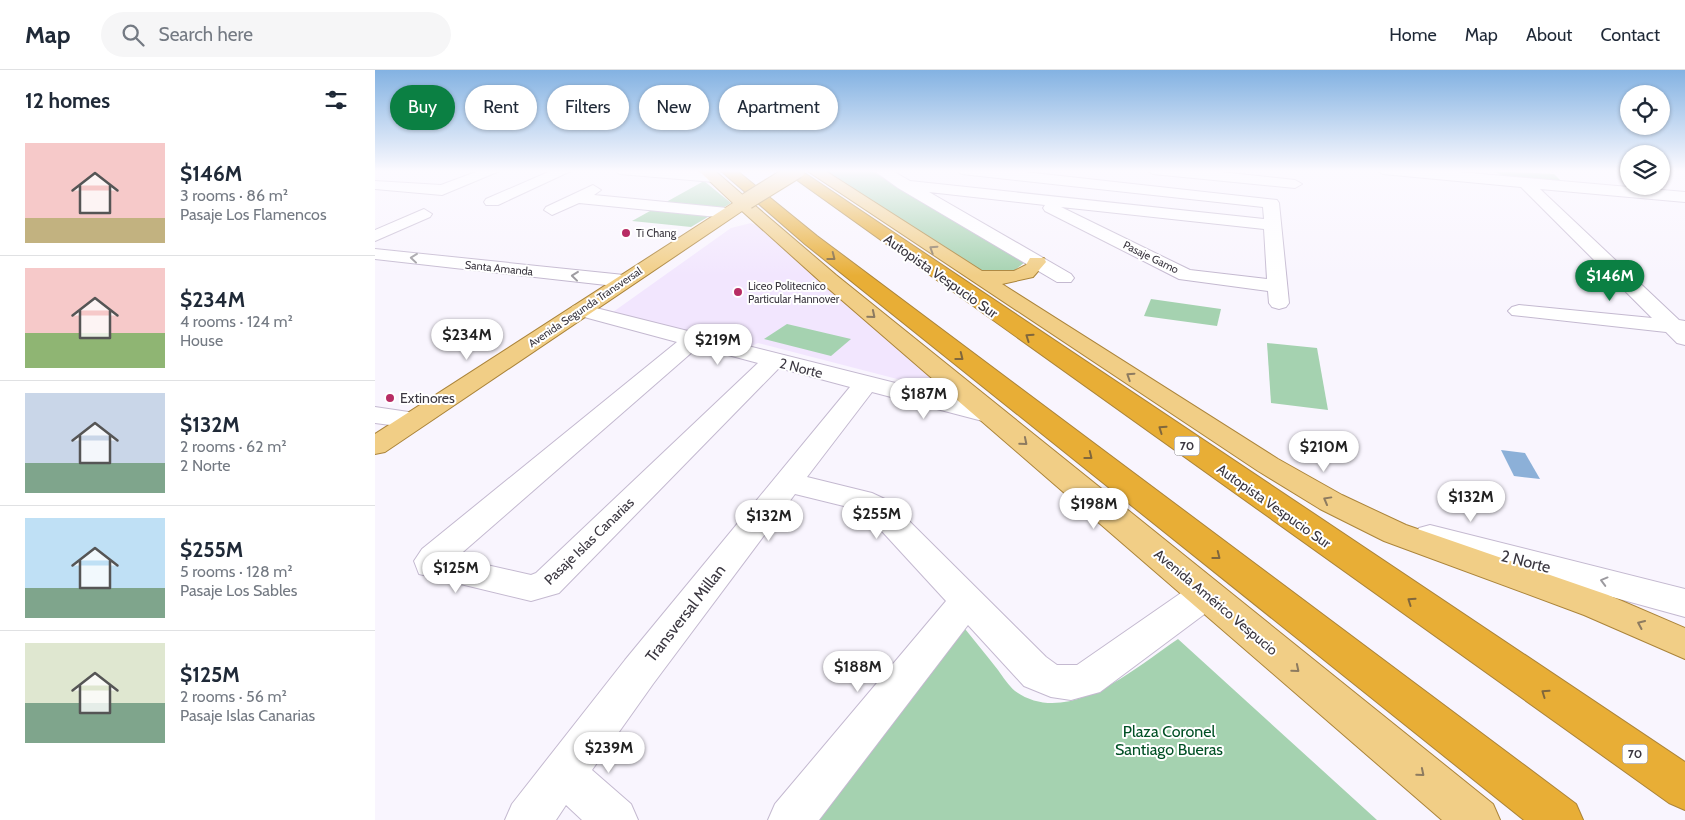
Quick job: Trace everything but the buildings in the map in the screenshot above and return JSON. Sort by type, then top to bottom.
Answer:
[{"type":"highway","points":[[760,205],[826,252],[1560,820]]},
{"type":"highway","name":"Autopista Vespucio Sur","points":[[762,205],[1685,788]]},
{"type":"main road","points":[[709,224],[727,205]]},
{"type":"main road","name":"Avenida Segunda Transversal","points":[[375,446],[709,224],[727,205]]},
{"type":"main road","name":"Avenida Américo Vespucio","points":[[756,205],[994,416],[1477,820]]},
{"type":"main road","points":[[866,205],[973,276],[1269,465],[1331,502],[1366,520],[1426,546],[1596,605],[1685,644]]},
{"type":"main road","points":[[973,276],[1002,278],[1019,275],[1031,270],[1037,262]]},
{"type":"street","points":[[552,210],[562,205]]},
{"type":"street","points":[[938,205],[1064,278]]},
{"type":"street","name":"Pasaje Gamo","points":[[1042,205],[1186,275],[1277,286]]},
{"type":"street","points":[[1089,205],[1273,226]]},
{"type":"street","points":[[1271,205],[1279,305]]},
{"type":"street","points":[[1549,205],[1681,331]]},
{"type":"street","points":[[375,236],[424,214]]},
{"type":"street","points":[[1254,242],[1274,244]]},
{"type":"street","name":"Santa Amanda","points":[[375,254],[624,281]]},
{"type":"street","name":"2 Norte","points":[[580,310],[994,416]]},
{"type":"street","points":[[1519,310],[1681,331]]},
{"type":"street","name":"Pasaje Islas Canarias","points":[[693,340],[434,558],[431,561],[431,565],[531,588],[547,584],[773,360]]},
{"type":"street","name":"Transversal Millan","points":[[528,820],[787,482],[865,384]]},
{"type":"street","points":[[375,415],[413,420]]},
{"type":"street","points":[[787,482],[861,500],[878,508],[1040,676],[1062,683],[1075,683],[1096,674],[1206,594]]},
{"type":"street","name":"2 Norte","points":[[1366,520],[1685,602]]},
{"type":"street","points":[[791,820],[967,600]]},
{"type":"street","points":[[563,773],[615,820]]},
{"type":"shaded area","name":"Liceo Politecnico Particular Hannover","points":[[751,223],[756,225],[940,385],[932,388],[758,343],[750,347],[613,312],[731,228]]},
{"type":"green space","points":[[661,205],[728,205],[691,227],[632,221]]},
{"type":"green space","points":[[874,205],[929,205],[1025,262],[1014,271],[982,273]]},
{"type":"green space","points":[[1151,299],[1221,309],[1217,326],[1144,316]]},
{"type":"green space","points":[[787,324],[851,339],[831,356],[764,339]]},
{"type":"green space","points":[[1267,343],[1317,348],[1328,410],[1271,403]]},
{"type":"green space","name":"Plaza Coronel Santiago Bueras","points":[[958,620],[1015,691],[1035,701],[1057,703],[1079,699],[1101,690],[1122,678],[1178,639],[1377,820],[803,820]]},
{"type":"water","points":[[1501,450],[1525,453],[1540,479],[1514,476]]},
{"type":"place","name":"Ti Chang","points":[[626,233]]},
{"type":"place","name":"Liceo Politecnico Particular Hannover","points":[[738,292]]},
{"type":"place","name":"Extinores","points":[[390,398]]}]
